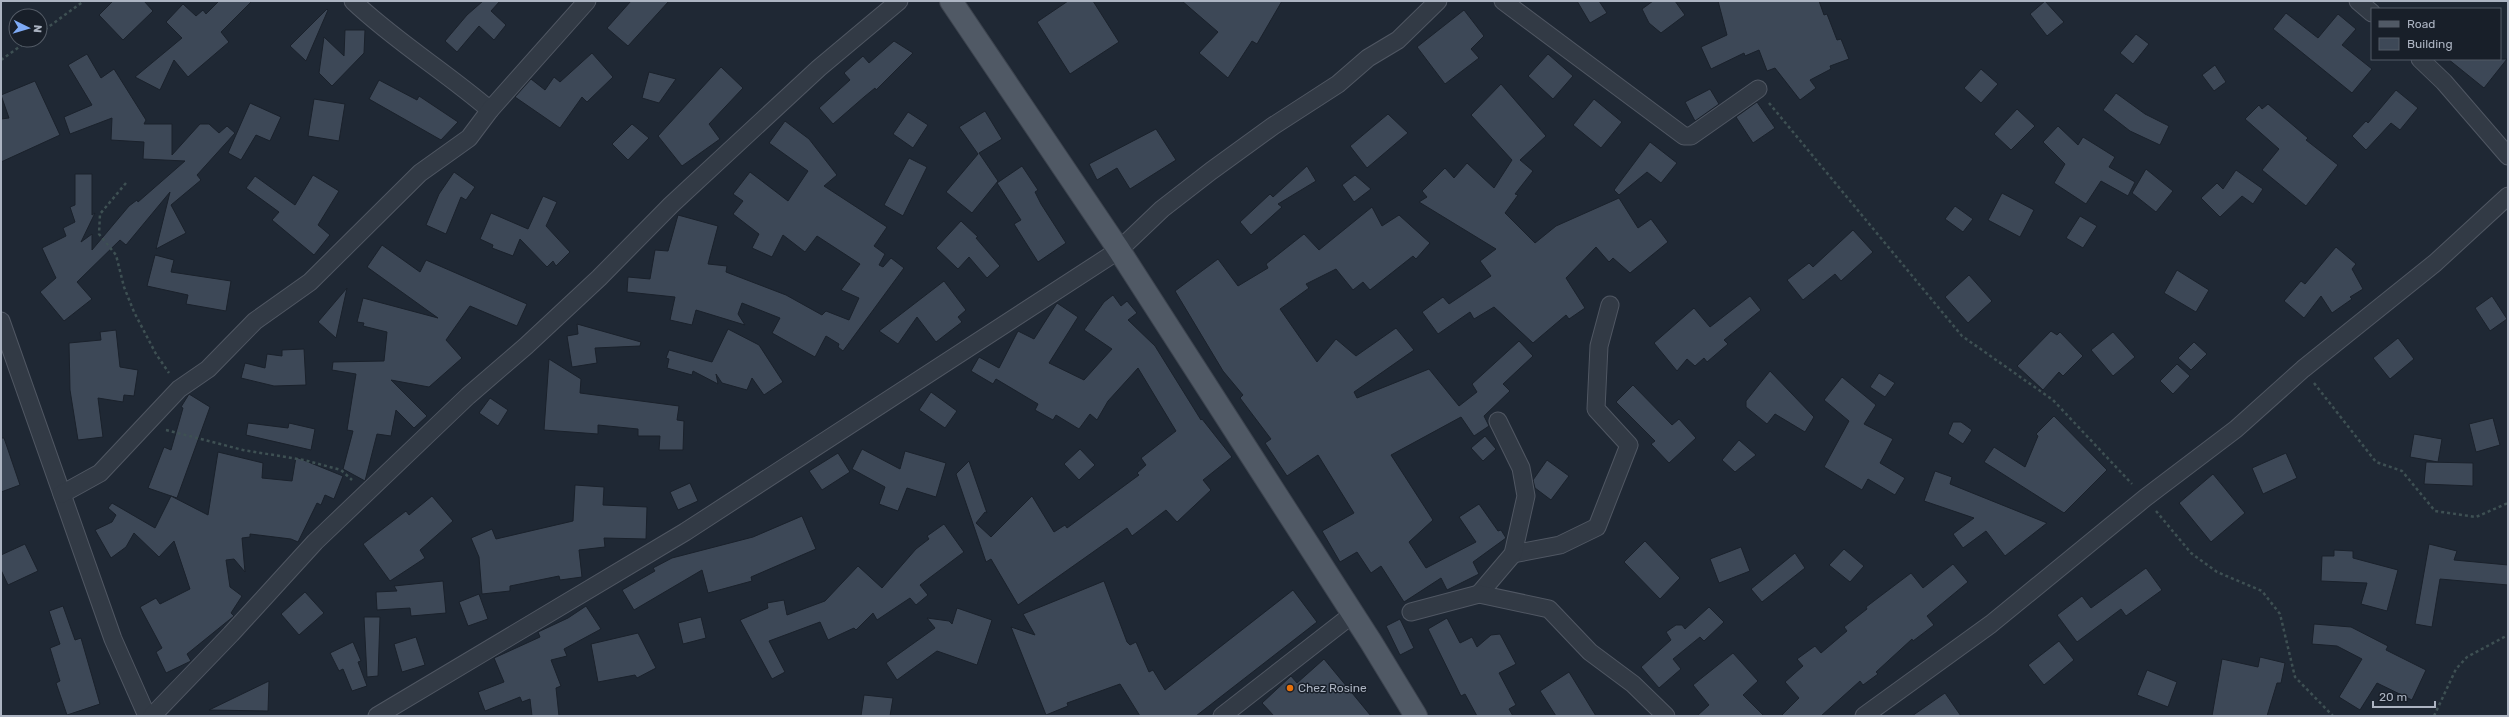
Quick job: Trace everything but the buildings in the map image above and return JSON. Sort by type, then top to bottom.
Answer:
[{"type":"main road","points":[[951,1],[1119,250],[1353,614],[1416,716]]},
{"type":"street","points":[[353,1],[402,42],[457,82],[490,110]]},
{"type":"street","points":[[62,494],[100,473],[179,389],[208,369],[255,321],[310,282],[420,173],[469,138],[490,110],[587,1]]},
{"type":"street","points":[[152,716],[315,542],[468,396],[526,346],[599,278],[671,205],[824,63],[899,1]]},
{"type":"street","points":[[377,716],[685,532],[1119,250],[1162,209],[1211,171],[1273,126],[1338,84],[1368,58],[1398,40],[1438,1]]},
{"type":"street","points":[[1503,1],[1684,136],[1691,136],[1758,89]]},
{"type":"street","points":[[2358,1],[2371,12]]},
{"type":"street","points":[[2421,60],[2444,82],[2508,156]]},
{"type":"street","points":[[1864,716],[1991,624],[2145,498],[2236,430],[2303,369],[2435,263],[2508,196]]},
{"type":"street","points":[[1512,554],[1560,545],[1597,527],[1629,445],[1596,409],[1599,346],[1610,305]]},
{"type":"street","points":[[1,321],[113,639],[147,716]]},
{"type":"street","points":[[1479,594],[1512,554],[1526,496],[1522,468],[1498,421]]},
{"type":"street","points":[[1411,612],[1479,594],[1549,609],[1590,652],[1633,684],[1666,716]]},
{"type":"street","points":[[1222,716],[1353,614]]},
{"type":"path","points":[[48,27],[84,1]]},
{"type":"path","points":[[1,60],[18,48]]},
{"type":"path","points":[[1758,89],[1962,336],[2053,400],[2145,498],[2191,553],[2217,572],[2262,592],[2280,614],[2295,677],[2333,716]]},
{"type":"path","points":[[126,183],[100,214],[99,234],[116,256],[124,287],[134,312],[156,354],[179,389]]},
{"type":"path","points":[[2303,369],[2376,462],[2402,471],[2435,511],[2476,517],[2508,503]]},
{"type":"path","points":[[144,426],[244,450],[304,460],[342,470],[367,494]]},
{"type":"path","points":[[2434,716],[2456,668],[2467,657],[2508,635]]},
{"type":"place","name":"Chez Rosine","points":[[1290,688]]}]
